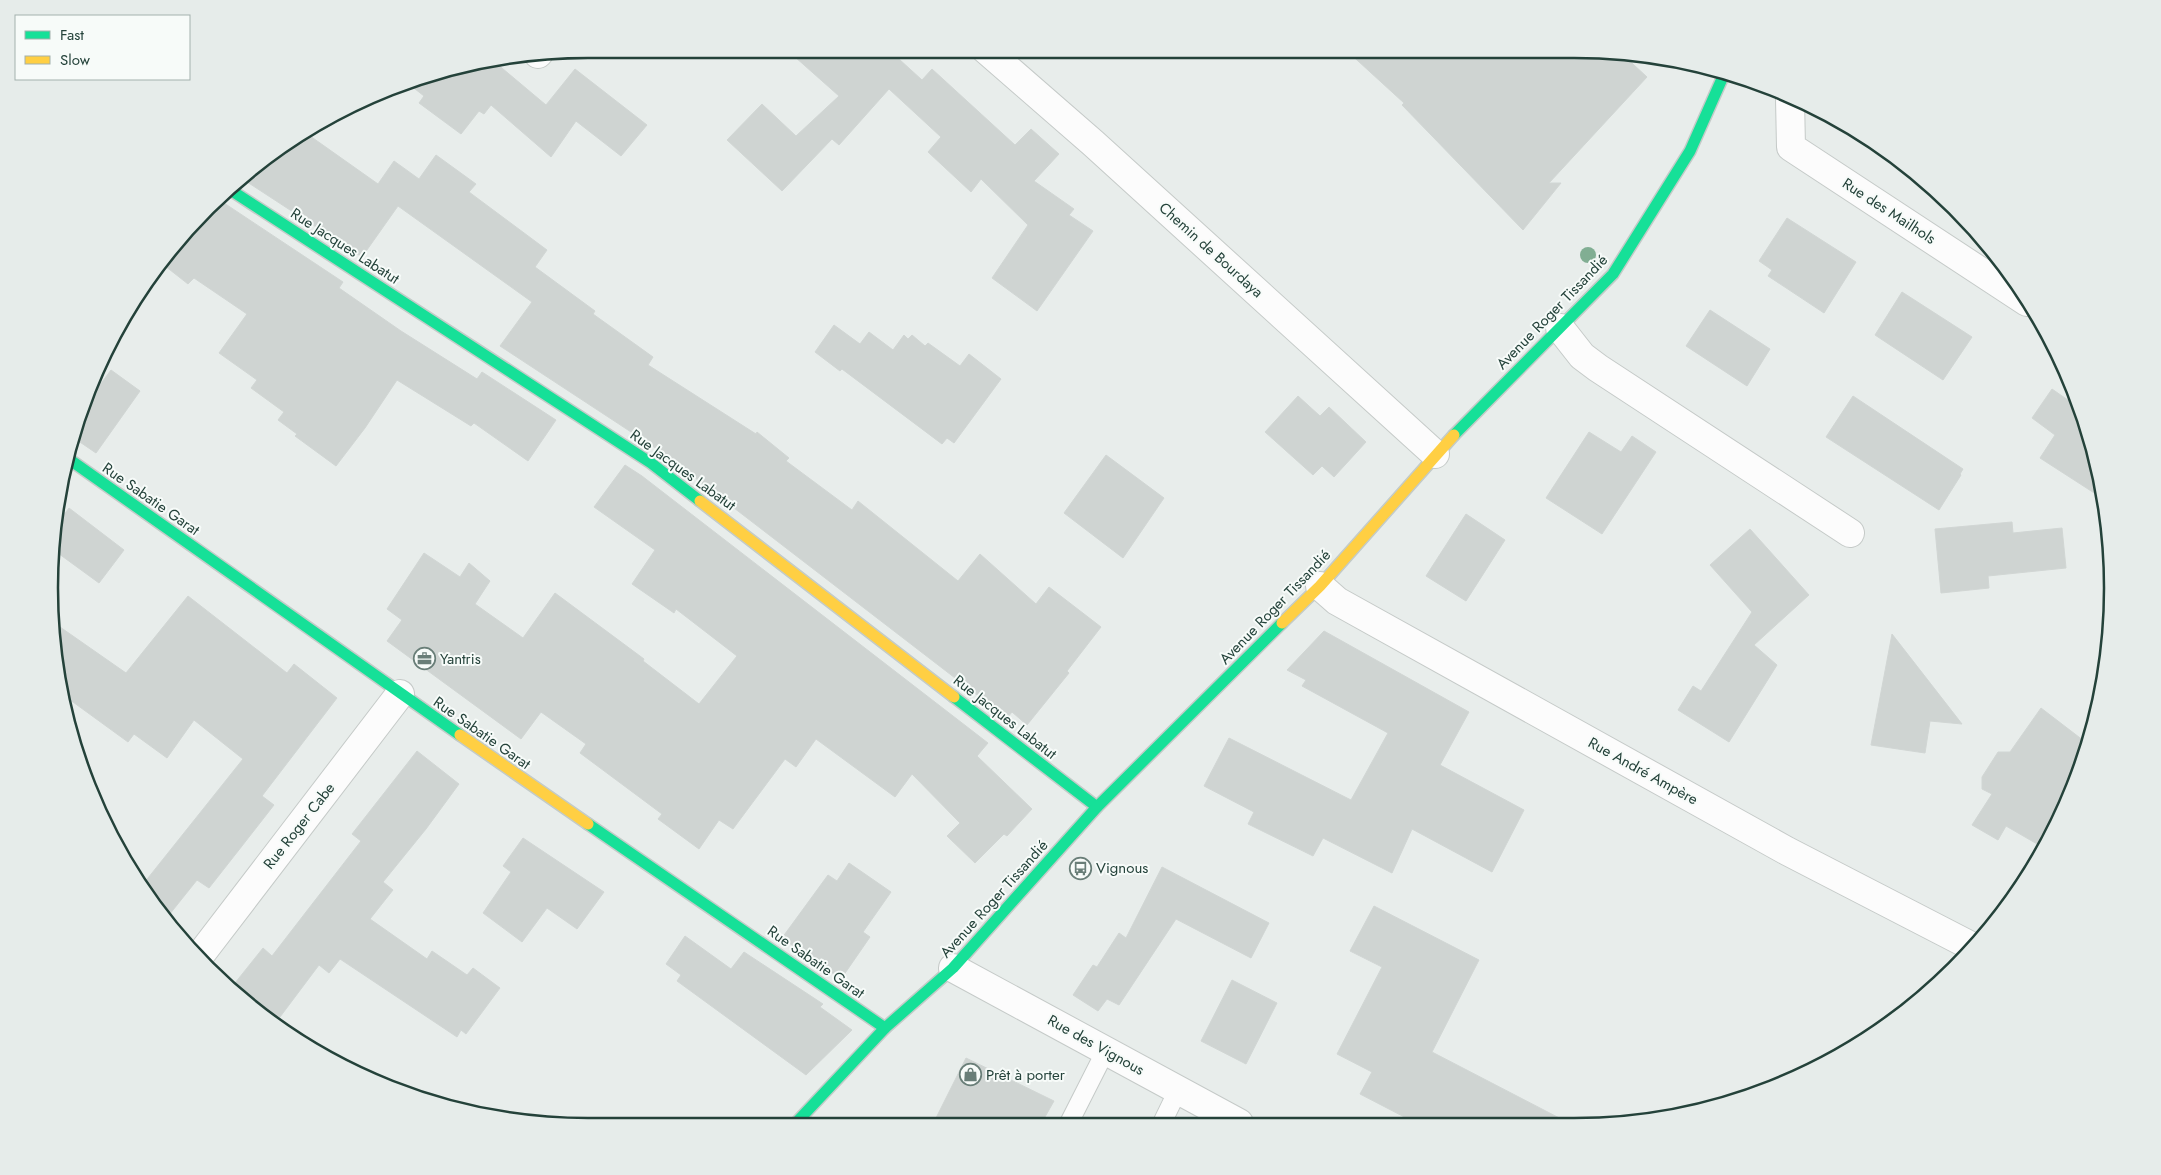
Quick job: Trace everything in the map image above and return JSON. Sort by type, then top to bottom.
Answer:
[{"type":"street","name":"Chemin de Bourdaya","points":[[995,58],[1093,143],[1436,454]]},
{"type":"street","name":"Avenue Roger Tissandié","points":[[801,1118],[885,1028],[953,968],[1097,807],[1320,586],[1436,454],[1613,274],[1690,151],[1722,79]]},
{"type":"street","name":"Rue des Mailhols","points":[[1790,104],[1790,147],[2014,294]]},
{"type":"street","name":"Rue Jacques Labatut","points":[[234,192],[651,463],[1097,807]]},
{"type":"street","points":[[1560,328],[1582,356],[1598,368],[1850,533]]},
{"type":"street","name":"Rue Sabatie Garat","points":[[73,462],[400,694],[885,1028]]},
{"type":"street","name":"Rue André Ampère","points":[[1320,586],[1337,602],[1770,842],[1965,944]]},
{"type":"street","name":"Rue Roger Cabe","points":[[203,952],[400,694]]},
{"type":"street","name":"Rue des Vignous","points":[[953,968],[1228,1118]]},
{"type":"lane","points":[[1072,1118],[1106,1050]]},
{"type":"lane","points":[[1164,1118],[1178,1090]]},
{"type":"building","points":[[796,58],[898,58],[922,80],[932,69],[1015,145],[1031,129],[1059,154],[1034,181],[1074,209],[1069,215],[1093,231],[1037,311],[992,278],[1028,225],[981,179],[971,192],[928,152],[941,137],[889,89],[839,145],[832,139],[782,191],[727,140],[762,104],[796,136],[839,96]]},
{"type":"building","points":[[1355,58],[1608,59],[1630,61],[1647,77],[1549,183],[1561,183],[1523,230],[1402,105],[1404,103]]},
{"type":"building","points":[[499,65],[546,105],[575,69],[647,125],[621,156],[576,121],[551,157],[491,105],[484,114],[479,111],[461,134],[419,103],[424,96],[413,87],[450,76]]},
{"type":"building","points":[[310,136],[378,184],[394,161],[419,179],[436,155],[476,184],[469,192],[547,250],[535,267],[595,311],[593,314],[653,357],[648,365],[756,434],[757,432],[789,458],[786,461],[852,510],[858,501],[958,581],[980,554],[1036,604],[1049,587],[1101,627],[1067,671],[1069,673],[1027,725],[1012,712],[1007,718],[660,451],[500,346],[532,302],[398,206],[362,257],[247,182]]},
{"type":"building","points":[[224,203],[343,282],[339,288],[401,331],[477,379],[482,372],[556,420],[528,461],[474,423],[471,426],[397,380],[365,428],[336,466],[295,436],[297,434],[278,420],[284,412],[251,388],[257,380],[219,353],[247,314],[194,278],[188,284],[166,267],[189,238]]},
{"type":"building","points":[[1787,218],[1856,262],[1824,313],[1768,276],[1772,270],[1759,261]]},
{"type":"building","points":[[1902,292],[1972,337],[1943,380],[1875,335]]},
{"type":"building","points":[[1710,310],[1770,349],[1747,386],[1686,346]]},
{"type":"building","points":[[834,325],[860,344],[869,332],[893,350],[904,335],[908,339],[912,335],[925,346],[928,343],[960,366],[969,354],[1001,379],[954,443],[947,438],[942,444],[842,369],[840,371],[815,352]]},
{"type":"building","points":[[111,370],[140,391],[96,453],[79,441],[96,390]]},
{"type":"building","points":[[2052,389],[2069,401],[2085,450],[2095,493],[2040,458],[2055,435],[2032,418]]},
{"type":"building","points":[[1298,396],[1320,416],[1329,407],[1366,442],[1334,477],[1322,466],[1313,475],[1265,432]]},
{"type":"building","points":[[1853,396],[1963,469],[1939,510],[1826,437]]},
{"type":"building","points":[[1589,432],[1621,452],[1632,436],[1656,452],[1602,534],[1546,498]]},
{"type":"building","points":[[1106,455],[1164,498],[1123,558],[1064,513]]},
{"type":"building","points":[[625,465],[642,476],[988,743],[977,756],[1032,809],[1007,836],[1004,834],[975,863],[947,836],[960,823],[912,774],[895,797],[816,739],[796,767],[785,759],[733,829],[719,820],[699,849],[658,819],[662,814],[580,753],[586,744],[541,712],[521,739],[387,641],[402,620],[387,609],[424,553],[460,577],[469,563],[490,581],[475,604],[523,638],[555,593],[644,659],[643,661],[699,704],[737,656],[676,609],[674,613],[632,584],[655,550],[594,507]]},
{"type":"building","points":[[69,508],[124,550],[99,583],[59,554],[62,517]]},
{"type":"building","points":[[1466,514],[1505,540],[1466,601],[1426,576]]},
{"type":"building","points":[[2012,522],[2013,533],[2062,528],[2066,568],[1988,576],[1989,588],[1941,593],[1935,529]]},
{"type":"building","points":[[1750,529],[1809,595],[1754,645],[1777,665],[1729,742],[1678,710],[1693,686],[1701,691],[1752,612],[1710,565]]},
{"type":"building","points":[[188,596],[287,673],[294,664],[337,698],[262,796],[274,805],[209,888],[197,880],[170,914],[146,880],[243,759],[194,720],[167,758],[134,734],[128,742],[70,700],[62,657],[59,627],[126,673]]},
{"type":"building","points":[[1324,631],[1469,712],[1440,765],[1524,810],[1492,872],[1412,829],[1392,873],[1323,838],[1313,856],[1248,824],[1254,812],[1204,786],[1229,738],[1351,800],[1388,733],[1302,686],[1306,680],[1287,670]]},
{"type":"building","points":[[1892,634],[1962,724],[1930,721],[1925,753],[1871,745]]},
{"type":"building","points":[[2041,708],[2081,739],[2063,790],[2049,822],[2037,844],[2006,826],[1998,840],[1972,825],[1992,794],[1982,789],[1982,777],[1998,752],[2010,752]]},
{"type":"building","points":[[417,751],[459,784],[383,882],[393,890],[370,919],[427,959],[432,951],[467,975],[473,968],[500,988],[466,1034],[461,1030],[457,1037],[340,959],[329,973],[319,965],[279,1018],[235,983],[263,948],[272,956],[361,841],[352,834]]},
{"type":"building","points":[[523,838],[604,892],[577,929],[547,908],[522,942],[483,913],[511,872],[503,866]]},
{"type":"building","points":[[849,863],[891,892],[863,932],[870,937],[841,979],[782,938],[828,875],[837,881]]},
{"type":"building","points":[[1162,867],[1269,923],[1251,958],[1176,919],[1119,1005],[1107,999],[1098,1011],[1073,995],[1093,965],[1097,967],[1119,933],[1126,938]]},
{"type":"building","points":[[1374,906],[1479,960],[1432,1052],[1559,1118],[1406,1118],[1360,1094],[1372,1072],[1337,1054],[1382,967],[1350,951]]},
{"type":"building","points":[[685,936],[731,969],[744,952],[823,1004],[820,1007],[852,1030],[806,1075],[677,981],[681,975],[666,964]]},
{"type":"building","points":[[1232,980],[1277,1003],[1246,1064],[1201,1041]]},
{"type":"building","points":[[966,1058],[1054,1101],[1044,1118],[936,1118]]},
{"type":"traffic: fast","points":[[1454,435],[1613,274],[1690,151],[1722,79]]},
{"type":"traffic: fast","points":[[234,192],[651,463],[700,501]]},
{"type":"traffic: fast","points":[[73,462],[460,735]]},
{"type":"traffic: fast","points":[[801,1118],[885,1028],[953,968],[1097,807],[1282,623]]},
{"type":"traffic: fast","points":[[954,697],[1097,807]]},
{"type":"traffic: fast","points":[[588,824],[885,1028]]},
{"type":"traffic: slow","points":[[1282,623],[1320,586],[1454,435]]},
{"type":"traffic: slow","points":[[700,501],[954,697]]},
{"type":"traffic: slow","points":[[460,735],[588,824]]},
{"type":"place","name":"Yantris","points":[[424,659]]},
{"type":"place","name":"Vignous","points":[[1080,868]]},
{"type":"place","name":"Prêt à porter","points":[[970,1075]]}]
